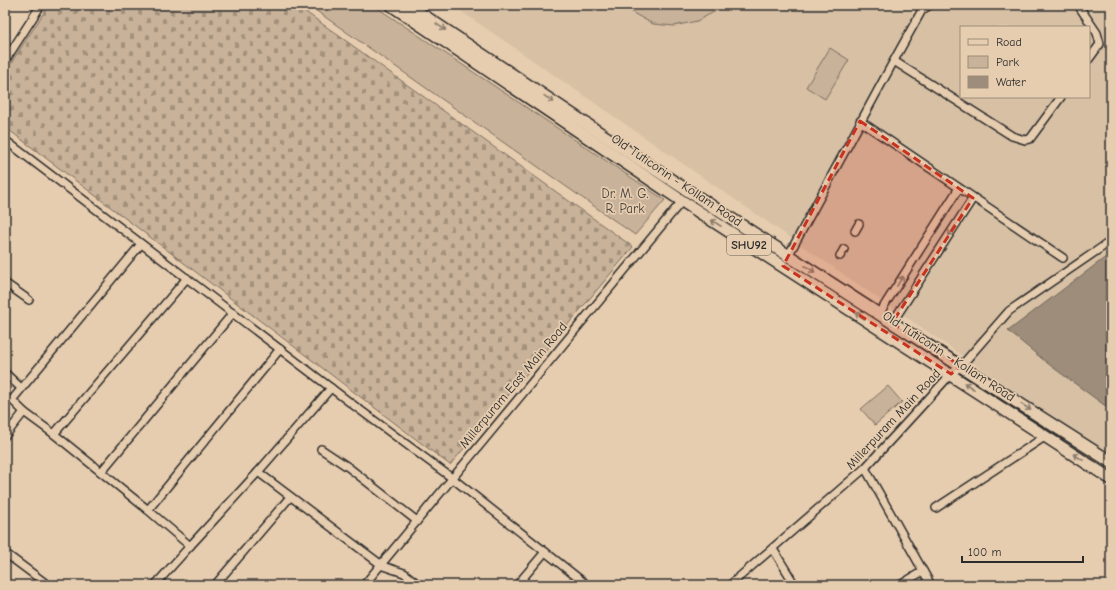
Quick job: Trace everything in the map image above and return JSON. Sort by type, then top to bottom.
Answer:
[{"type":"main road","name":"Old Tuticorin - Kollam Road","points":[[391,5],[682,201],[1111,479]]},
{"type":"main road","points":[[408,5],[636,157],[892,323],[1111,462]]},
{"type":"street","points":[[5,61],[41,5]]},
{"type":"street","points":[[783,266],[921,7],[930,5]]},
{"type":"street","points":[[1078,5],[1097,33],[1100,44],[1090,58]]},
{"type":"street","points":[[894,60],[1012,136],[1025,140],[1030,139],[1060,98]]},
{"type":"street","points":[[860,121],[1063,258]]},
{"type":"street","points":[[5,140],[330,388],[452,478],[587,585]]},
{"type":"street","points":[[879,314],[959,188]]},
{"type":"street","points":[[892,323],[973,198]]},
{"type":"street","name":"Millerpuram East Main Road","points":[[364,585],[682,201]]},
{"type":"street","points":[[855,231],[859,224]]},
{"type":"street","name":"Millerpuram Main Road","points":[[730,585],[865,468],[951,374],[961,366],[1009,311],[1111,241]]},
{"type":"street","points":[[141,244],[12,400],[24,412],[54,434],[190,546]]},
{"type":"street","points":[[840,256],[844,249]]},
{"type":"street","points":[[54,434],[187,278]]},
{"type":"street","points":[[5,282],[28,300]]},
{"type":"street","points":[[101,472],[233,313]]},
{"type":"street","points":[[148,510],[280,350]]},
{"type":"street","points":[[5,373],[21,388]]},
{"type":"street","points":[[155,585],[258,472],[330,388]]},
{"type":"street","points":[[5,436],[24,412]]},
{"type":"street","points":[[936,508],[1046,436]]},
{"type":"street","points":[[321,449],[348,467],[416,521]]},
{"type":"street","points":[[865,468],[931,585]]},
{"type":"street","points":[[258,472],[383,566],[404,573],[420,585]]},
{"type":"street","points":[[215,585],[290,497]]},
{"type":"street","points":[[773,548],[795,585]]},
{"type":"street","points":[[517,585],[545,552]]},
{"type":"street","points":[[5,554],[48,585]]},
{"type":"street","points":[[900,585],[923,571]]},
{"type":"highlighted area","points":[[860,121],[973,198],[892,323],[961,366],[951,374],[783,266]]},
{"type":"shaded area","points":[[452,5],[908,5],[916,18],[932,5],[1111,5],[1111,458]]},
{"type":"green space","points":[[49,5],[296,5],[633,247],[450,465],[5,127],[5,72]]},
{"type":"green space","name":"Dr. M. G. R. Park","points":[[308,5],[373,5],[665,200],[635,235]]},
{"type":"green space","points":[[627,5],[727,5],[697,21],[674,26],[653,24],[633,13]]},
{"type":"green space","points":[[830,48],[849,60],[825,99],[806,87]]},
{"type":"green space","points":[[888,386],[902,402],[875,425],[861,409]]},
{"type":"water","points":[[1111,253],[1111,410],[1051,366],[1008,331]]}]
